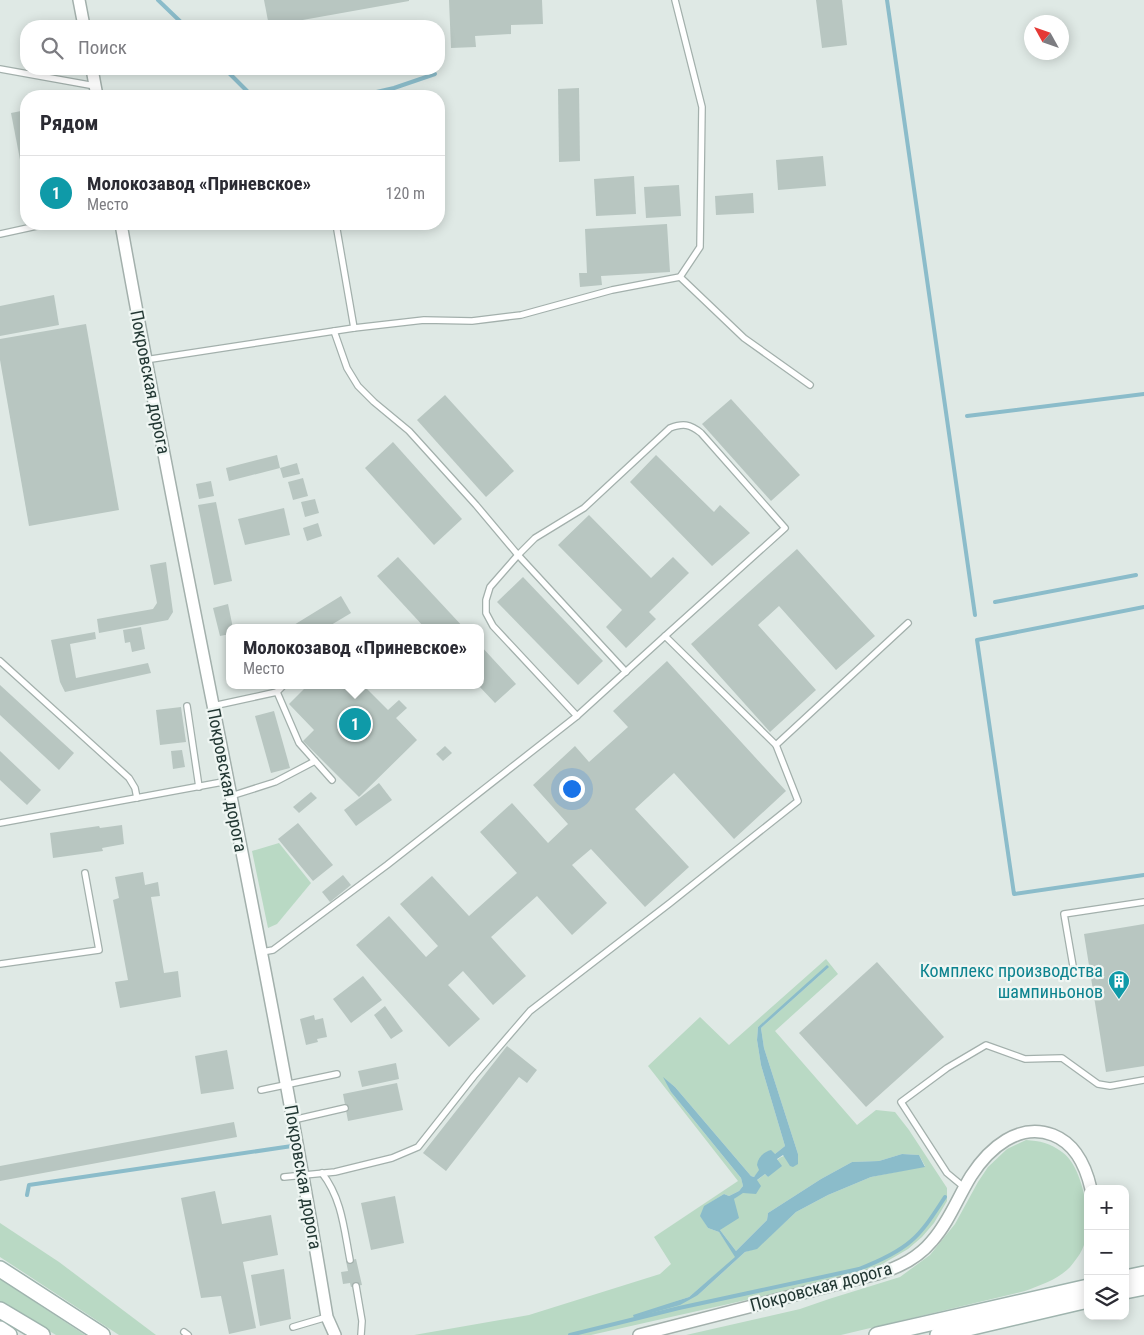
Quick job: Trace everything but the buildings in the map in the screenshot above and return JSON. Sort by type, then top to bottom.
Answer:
[{"type":"main road","points":[[0,1269],[102,1335]]},
{"type":"main road","points":[[1129,1277],[1144,1274]]},
{"type":"main road","points":[[877,1335],[1084,1287]]},
{"type":"main road","points":[[1129,1290],[1144,1287]]},
{"type":"main road","points":[[938,1335],[1084,1301]]},
{"type":"main road","points":[[0,1310],[42,1335]]},
{"type":"main road","points":[[0,1329],[9,1335]]},
{"type":"street","points":[[79,0],[83,20]]},
{"type":"street","points":[[93,75],[96,90]]},
{"type":"street","name":"Покровская дорога","points":[[122,230],[230,796],[262,952],[304,1174],[328,1317],[334,1335]]},
{"type":"street","name":"Покровская дорога","points":[[639,1335],[896,1268],[915,1257],[932,1241],[982,1162],[1000,1143],[1022,1132],[1044,1132],[1058,1137],[1076,1152],[1090,1185]]},
{"type":"lane","points":[[146,360],[334,330],[424,320],[472,321],[521,315],[612,290],[680,277],[700,247],[702,107],[675,0]]},
{"type":"lane","points":[[0,69],[20,74]]},
{"type":"lane","points":[[26,75],[92,90]]},
{"type":"lane","points":[[0,234],[20,230]]},
{"type":"lane","points":[[337,230],[354,328]]},
{"type":"lane","points":[[680,277],[744,338],[810,385]]},
{"type":"lane","points":[[334,330],[347,368],[358,386],[409,431],[518,555],[626,672]]},
{"type":"lane","points":[[262,952],[273,950],[387,865],[577,716],[785,528],[701,433],[692,426],[680,424],[670,428],[584,508],[535,538],[490,587],[486,600],[486,613],[493,626],[577,716]]},
{"type":"lane","points":[[776,746],[908,623]]},
{"type":"lane","points":[[284,1177],[335,1172],[392,1158],[418,1147],[474,1076],[530,1011],[798,801],[776,746],[665,636]]},
{"type":"lane","points":[[0,661],[129,778],[135,788],[137,798]]},
{"type":"lane","points":[[213,706],[277,692],[280,689]]},
{"type":"lane","points":[[277,692],[299,743],[332,780]]},
{"type":"lane","points":[[187,706],[199,786]]},
{"type":"lane","points":[[230,796],[274,782],[315,761]]},
{"type":"lane","points":[[0,823],[228,782]]},
{"type":"lane","points":[[0,964],[98,950],[86,873]]},
{"type":"lane","points":[[1073,966],[1064,914],[1144,902]]},
{"type":"lane","points":[[965,1188],[947,1173],[901,1102],[947,1068],[986,1045],[1025,1059],[1062,1058],[1098,1084],[1110,1086],[1144,1080]]},
{"type":"lane","points":[[261,1090],[337,1074]]},
{"type":"lane","points":[[293,1120],[346,1108]]},
{"type":"lane","points":[[322,1172],[335,1192],[340,1206],[350,1260]]},
{"type":"lane","points":[[356,1286],[362,1321],[361,1335]]},
{"type":"lane","points":[[293,1327],[328,1317]]},
{"type":"green space","points":[[279,843],[311,883],[277,924],[268,928],[252,851]]},
{"type":"green space","points":[[826,959],[838,974],[775,1031],[857,1125],[876,1110],[895,1112],[909,1130],[947,1188],[947,1201],[934,1223],[922,1237],[908,1249],[879,1266],[831,1281],[591,1335],[414,1335],[529,1315],[660,1274],[671,1264],[654,1237],[738,1181],[648,1066],[700,1017],[729,1045]],"holes":[[[829,967],[761,1028],[764,1048],[798,1154],[785,1155],[778,1159],[768,1177],[765,1174],[734,1199],[720,1230],[736,1251],[767,1220],[768,1213],[821,1179],[852,1162],[879,1161],[902,1154],[919,1155],[925,1166],[871,1177],[828,1195],[796,1212],[757,1248],[745,1252],[698,1295],[671,1303],[689,1297],[736,1257],[719,1232],[708,1228],[701,1216],[705,1206],[724,1194],[729,1196],[739,1191],[743,1186],[741,1178],[671,1092],[665,1079],[675,1087],[751,1176],[754,1177],[785,1146],[761,1065],[757,1040],[758,1027]]]},
{"type":"green space","points":[[1026,1140],[1053,1146],[1069,1159],[1076,1169],[1081,1182],[1084,1195],[1084,1245],[1069,1268],[1046,1283],[1025,1291],[841,1335],[686,1335],[800,1309],[900,1277],[930,1255],[955,1224],[988,1167],[1007,1149]]},
{"type":"green space","points":[[0,1223],[59,1262],[156,1335],[119,1335],[0,1257]]},
{"type":"green space","points":[[0,1279],[85,1335],[56,1335],[0,1302]]},
{"type":"water","points":[[827,965],[829,967],[761,1028],[764,1048],[798,1154],[798,1164],[793,1167],[790,1166],[783,1155],[777,1159],[782,1166],[768,1177],[765,1174],[757,1180],[761,1186],[756,1194],[743,1193],[734,1199],[739,1218],[720,1230],[736,1251],[767,1220],[768,1213],[821,1179],[852,1162],[879,1161],[902,1154],[919,1155],[925,1167],[871,1177],[828,1195],[796,1212],[757,1249],[745,1252],[698,1295],[680,1305],[634,1318],[633,1315],[689,1297],[735,1257],[719,1232],[708,1228],[700,1216],[704,1206],[724,1194],[729,1196],[739,1191],[743,1186],[741,1178],[671,1092],[663,1077],[675,1087],[751,1176],[754,1177],[759,1170],[757,1165],[762,1155],[771,1150],[775,1154],[785,1146],[761,1065],[757,1040],[758,1027]]},
{"type":"waterway","points":[[158,0],[179,20]]},
{"type":"waterway","points":[[887,0],[975,615]]},
{"type":"waterway","points":[[231,75],[246,90]]},
{"type":"waterway","points":[[385,90],[432,75]]},
{"type":"waterway","points":[[967,416],[1144,394]]},
{"type":"waterway","points":[[995,602],[1136,575]]},
{"type":"waterway","points":[[1144,607],[977,640],[1014,894],[1144,875]]},
{"type":"waterway","points":[[27,1195],[29,1185],[292,1146]]},
{"type":"waterway","points":[[570,1335],[679,1308],[859,1269],[893,1254],[911,1241],[925,1226],[945,1197]]},
{"type":"place","name":"Молокозавод «Приневское»","points":[[355,724]]},
{"type":"place","name":"Комплекс производства шампиньонов","points":[[1119,1000]]}]
